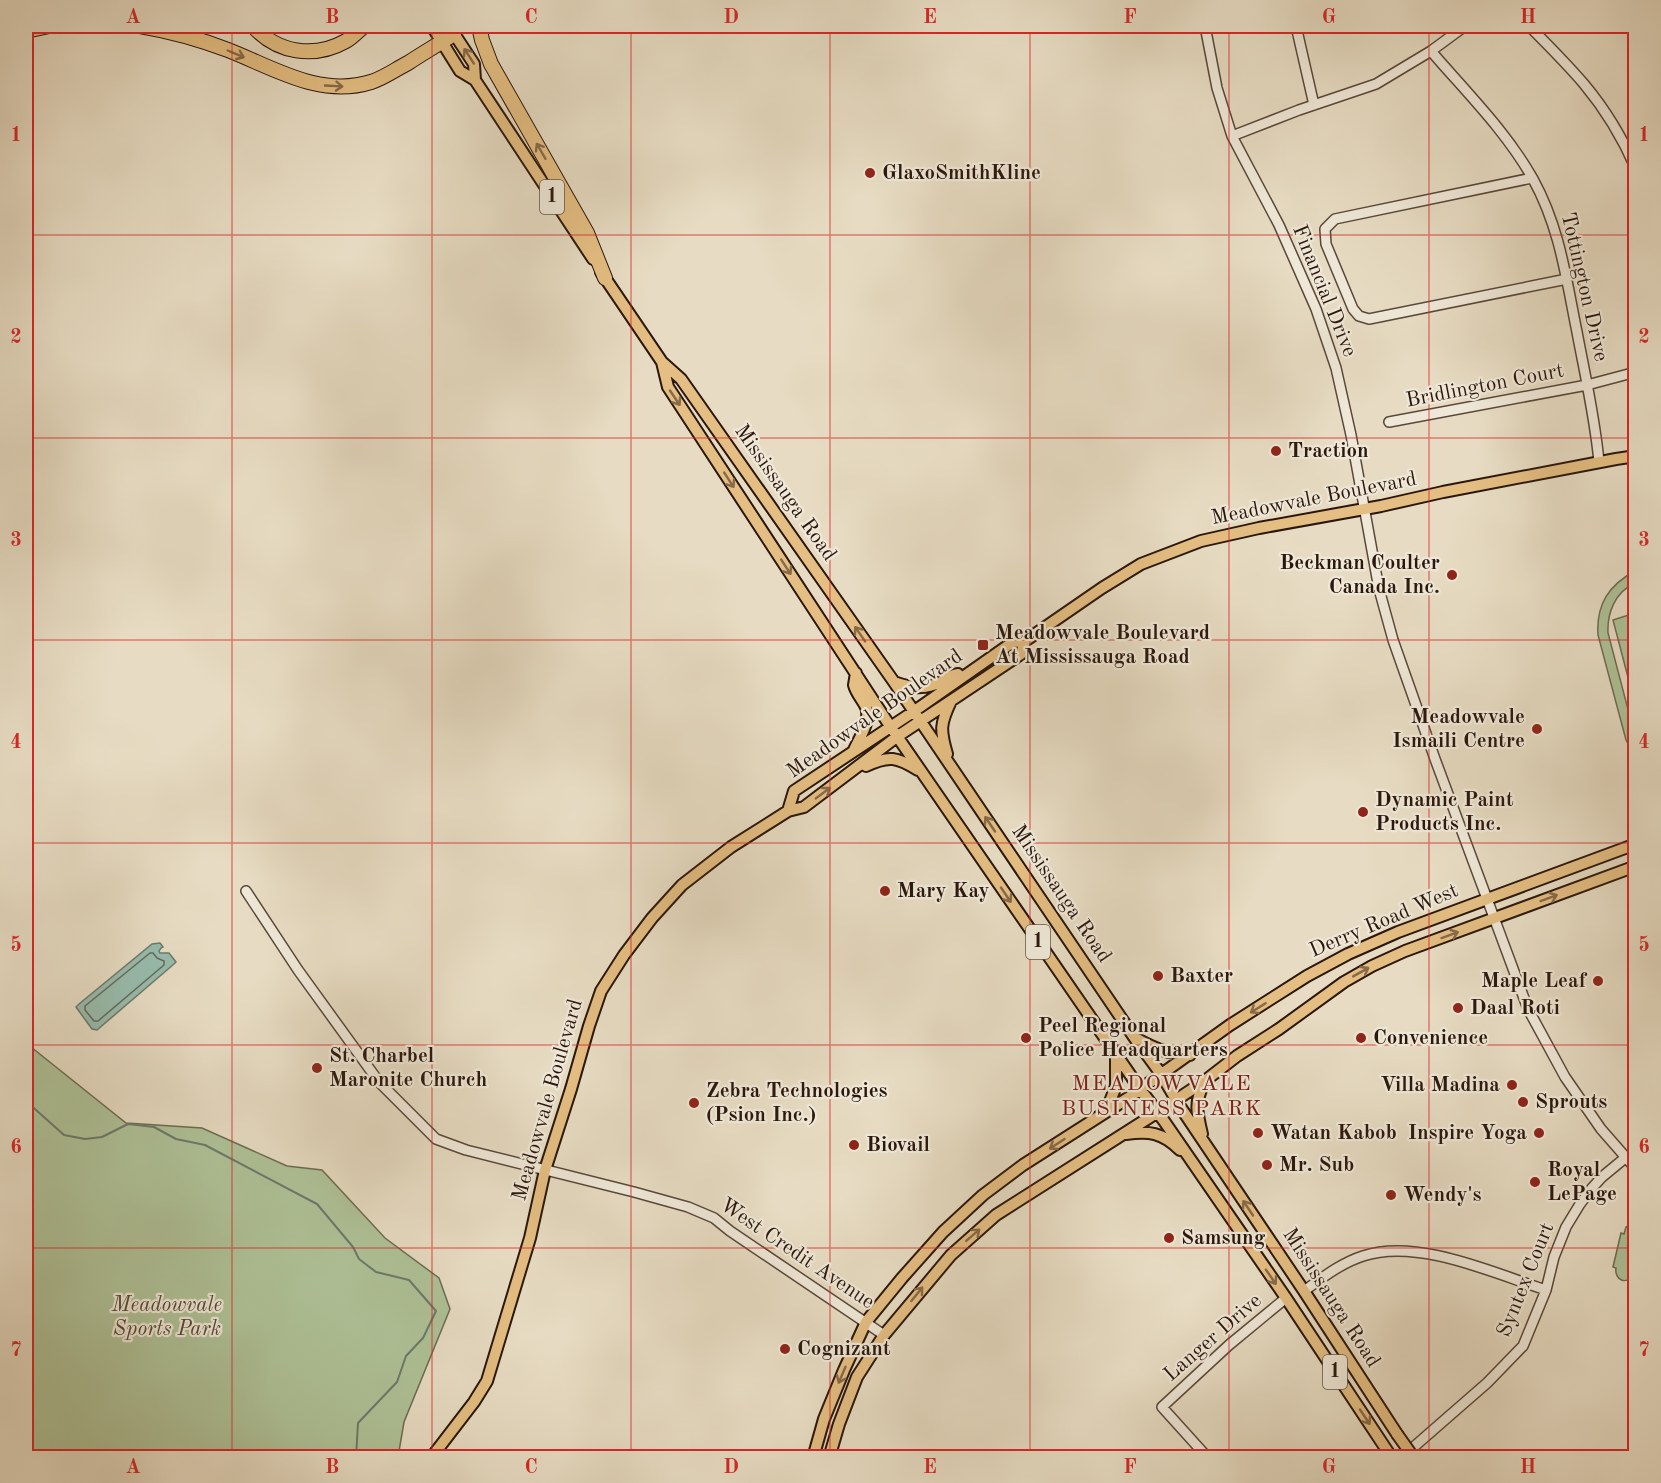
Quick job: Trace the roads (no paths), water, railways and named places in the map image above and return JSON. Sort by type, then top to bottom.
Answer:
[{"type":"highway","points":[[26,31],[49,26]]},
{"type":"highway","points":[[140,26],[169,31],[228,50],[277,72],[312,83],[347,87],[372,82],[392,72],[442,42],[452,30]]},
{"type":"highway","points":[[253,26],[262,36],[281,47],[301,51],[322,50],[335,46],[348,40],[364,26]]},
{"type":"highway","points":[[479,26],[491,64],[587,233],[605,278]]},
{"type":"main road","name":"Mississauga Road","points":[[432,26],[460,71],[475,81],[662,362],[681,379],[894,682],[1161,1074],[1175,1099],[1414,1458]]},
{"type":"main road","name":"Mississauga Road","points":[[452,30],[474,64],[475,81]]},
{"type":"main road","name":"Mississauga Road","points":[[662,362],[668,387],[890,726],[1286,1298],[1392,1458]]},
{"type":"main road","name":"Meadowvale Boulevard","points":[[788,811],[794,791],[1013,642],[1024,641],[1141,564],[1202,541],[1259,528],[1635,456]]},
{"type":"main road","name":"Meadowvale Boulevard","points":[[431,1458],[474,1402],[487,1381],[530,1238],[545,1170],[589,1026],[601,991],[624,954],[682,885],[731,847],[788,811],[804,807],[897,736],[1021,654],[1024,641]]},
{"type":"main road","points":[[854,750],[867,717],[866,708],[854,685],[856,673]]},
{"type":"main road","points":[[894,682],[910,688],[921,688],[936,684],[954,674],[965,674]]},
{"type":"main road","points":[[948,761],[942,727],[951,700]]},
{"type":"main road","points":[[854,769],[889,758],[905,762],[922,773]]},
{"type":"main road","name":"Derry Road West","points":[[813,1458],[824,1419],[867,1322],[943,1232],[979,1198],[1023,1165],[1106,1112],[1230,1025],[1327,965],[1398,932],[1635,844]]},
{"type":"main road","name":"Derry Road West","points":[[829,1458],[857,1377],[884,1335],[951,1255],[996,1215],[1158,1112],[1344,982],[1372,966],[1405,951],[1635,866]]},
{"type":"main road","points":[[1134,1037],[1157,1050],[1190,1054]]},
{"type":"main road","points":[[1106,1112],[1116,1086],[1116,1053]]},
{"type":"main road","points":[[1203,1140],[1196,1106],[1198,1094],[1206,1080]]},
{"type":"main road","points":[[1123,1134],[1158,1133],[1174,1144],[1193,1163]]},
{"type":"street","name":"Financial Drive","points":[[1205,26],[1217,88],[1232,136],[1279,225],[1316,309],[1336,368],[1351,435],[1379,589],[1393,640],[1494,919],[1528,1009],[1540,1034],[1565,1077],[1601,1129],[1635,1169]]},
{"type":"street","points":[[1296,26],[1314,105]]},
{"type":"street","points":[[1232,136],[1376,84],[1431,51],[1465,26]]},
{"type":"street","points":[[1529,26],[1583,83],[1632,151],[1635,169]]},
{"type":"street","name":"Tottington Drive","points":[[1431,51],[1501,132],[1532,178],[1552,220],[1567,279],[1599,462]]},
{"type":"street","points":[[1532,178],[1335,219],[1325,229],[1326,244],[1353,309],[1359,316],[1369,319],[1567,279]]},
{"type":"street","name":"Bridlington Court","points":[[1389,422],[1587,385],[1635,372]]},
{"type":"street","name":"West Credit Avenue","points":[[246,891],[298,970],[379,1082],[435,1139],[466,1150],[634,1191],[705,1214],[884,1335]]},
{"type":"street","name":"Syntex Court","points":[[1401,1458],[1487,1383],[1522,1346],[1546,1290],[1554,1257],[1566,1227],[1580,1204],[1602,1177],[1625,1158]]},
{"type":"street","points":[[1304,1292],[1330,1272],[1352,1261],[1364,1256],[1393,1252],[1415,1252],[1450,1258],[1546,1290]]},
{"type":"street","name":"Langer Drive","points":[[1208,1458],[1162,1407],[1229,1345],[1286,1298]]},
{"type":"water","points":[[160,943],[163,947],[160,953],[169,953],[176,962],[97,1030],[92,1029],[76,1007],[152,944]]},
{"type":"waterway","points":[[26,1101],[64,1135],[85,1139],[102,1137],[128,1124],[154,1127],[176,1139],[205,1145],[317,1204],[353,1247],[359,1259],[376,1272],[409,1280],[436,1311],[423,1338],[406,1356],[397,1382],[358,1423],[356,1458]]},
{"type":"place","name":"GlaxoSmithKline","points":[[870,173]]},
{"type":"place","name":"Traction","points":[[1276,451]]},
{"type":"place","name":"Beckman Coulter Canada Inc.","points":[[1452,575]]},
{"type":"place","name":"Meadowvale Boulevard At Mississauga Road","points":[[983,645]]},
{"type":"place","name":"Meadowvale Ismaili Centre","points":[[1537,729]]},
{"type":"place","name":"Dynamic Paint Products Inc.","points":[[1363,812]]},
{"type":"place","name":"Mary Kay","points":[[885,891]]},
{"type":"place","name":"Baxter","points":[[1158,976]]},
{"type":"place","name":"Maple Leaf","points":[[1598,981]]},
{"type":"place","name":"Daal Roti","points":[[1458,1008]]},
{"type":"place","name":"Peel Regional Police Headquarters","points":[[1026,1038]]},
{"type":"place","name":"Convenience","points":[[1361,1038]]},
{"type":"place","name":"St. Charbel Maronite Church","points":[[317,1068]]},
{"type":"place","name":"Villa Madina","points":[[1512,1085]]},
{"type":"place","name":"Sprouts","points":[[1523,1102]]},
{"type":"place","name":"Zebra Technologies (Psion Inc.)","points":[[694,1103]]},
{"type":"place","name":"Watan Kabob","points":[[1258,1133]]},
{"type":"place","name":"Inspire Yoga","points":[[1539,1133]]},
{"type":"place","name":"Biovail","points":[[854,1145]]},
{"type":"place","name":"Mr. Sub","points":[[1267,1165]]},
{"type":"place","name":"Royal LePage","points":[[1535,1182]]},
{"type":"place","name":"Wendy's","points":[[1391,1195]]},
{"type":"place","name":"Samsung","points":[[1169,1238]]},
{"type":"place","name":"Cognizant","points":[[785,1349]]},
{"type":"district","name":"MEADOWVALE BUSINESS PARK","points":[[1162,1096]]},
{"type":"park label","name":"Meadowvale Sports Park","points":[[167,1317]]}]
